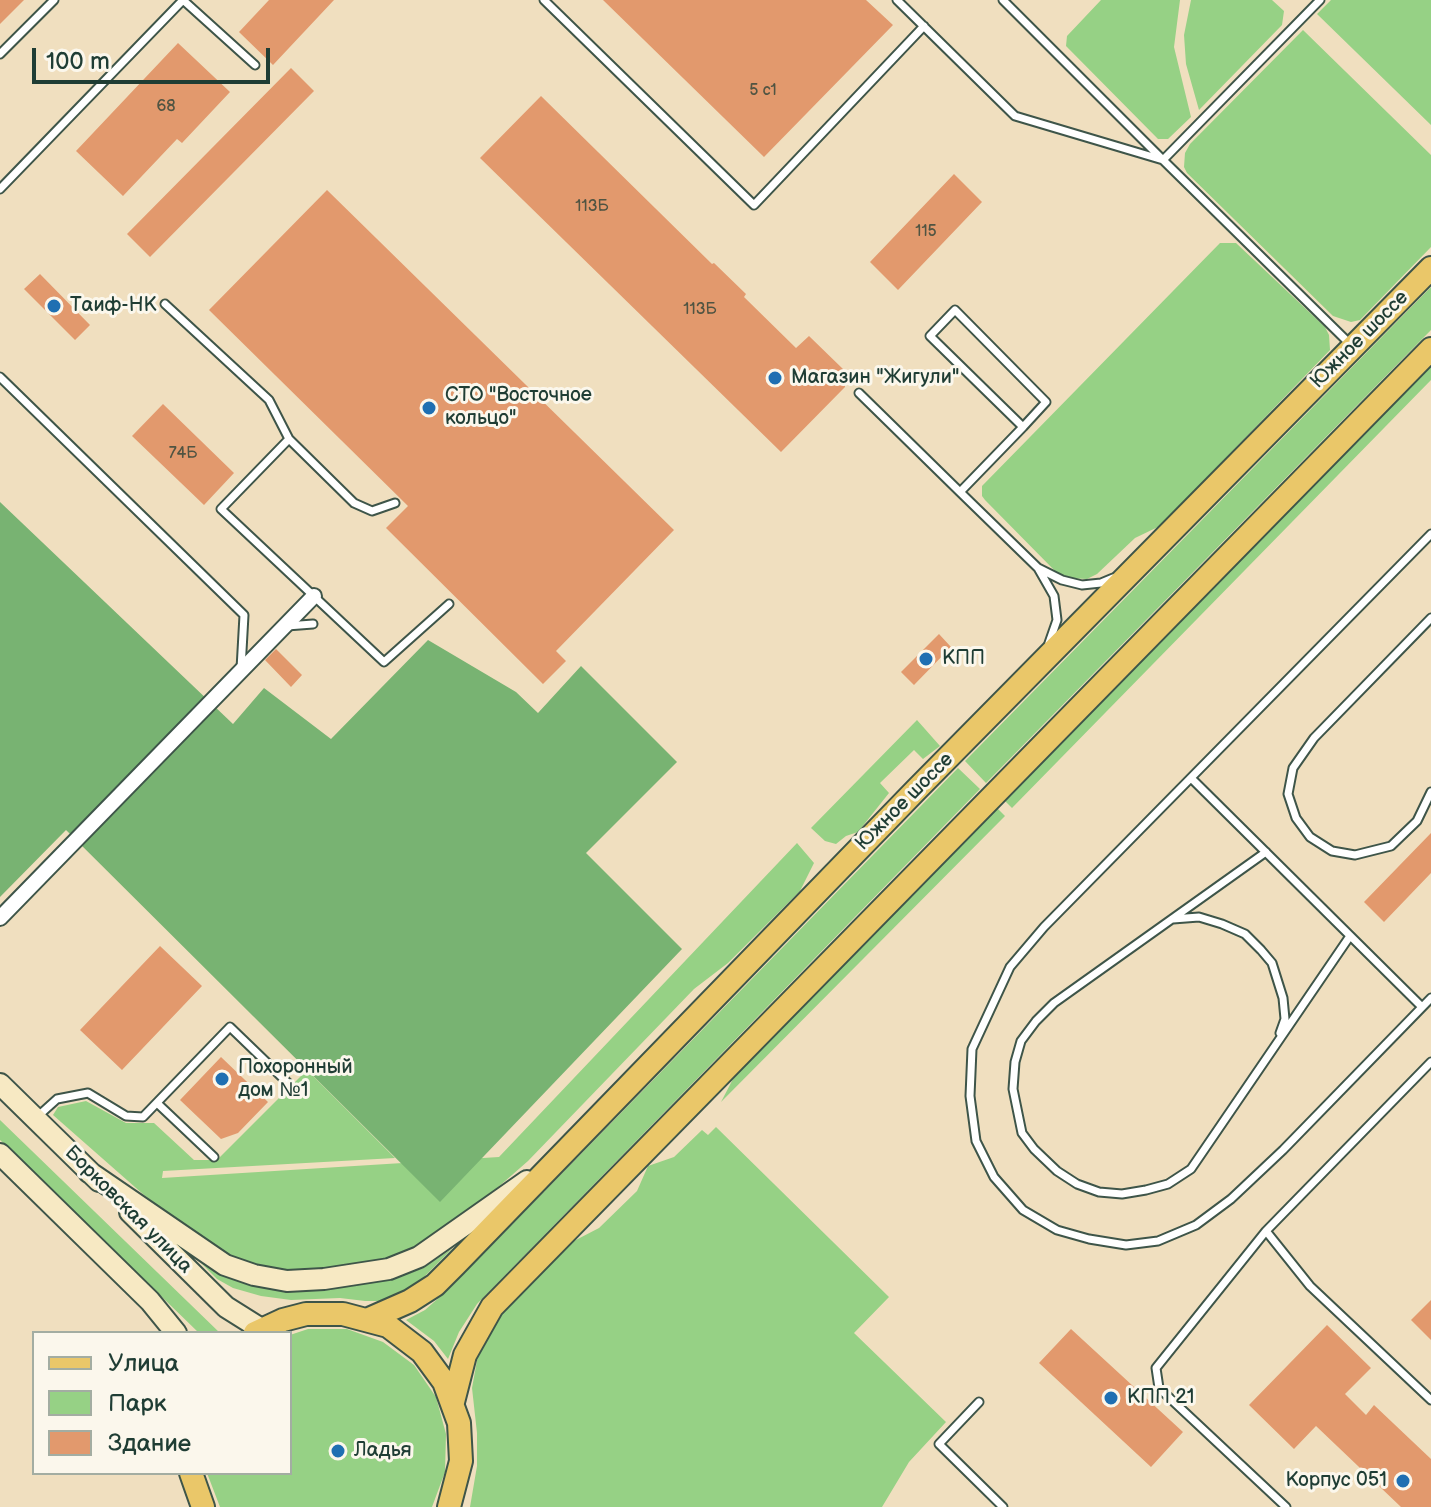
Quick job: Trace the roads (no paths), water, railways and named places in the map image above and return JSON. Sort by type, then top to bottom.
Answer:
[{"type":"main road","name":"Южное шоссе","points":[[369,1319],[410,1301],[435,1285],[1431,268]]},
{"type":"main road","points":[[453,1402],[465,1355],[492,1307],[1431,349]]},
{"type":"main road","name":"Борковская улица","points":[[0,1084],[226,1307],[258,1331]]},
{"type":"main road","points":[[89,1172],[225,1265],[254,1275],[287,1281],[324,1279],[389,1269],[419,1257],[531,1179],[590,1126]]},
{"type":"main road","points":[[0,1154],[150,1301],[174,1331]]},
{"type":"main road","points":[[258,1331],[306,1314],[343,1314],[388,1326],[422,1352],[444,1382],[453,1402],[462,1441],[461,1461],[451,1505]]},
{"type":"main road","points":[[192,1475],[203,1507]]},
{"type":"street","points":[[0,918],[314,596]]},
{"type":"lane","points":[[0,54],[54,0]]},
{"type":"lane","points":[[0,189],[183,0],[255,65]]},
{"type":"lane","points":[[544,0],[754,205],[924,26]]},
{"type":"lane","points":[[897,0],[1015,116],[1163,160]]},
{"type":"lane","points":[[1003,0],[1353,347]]},
{"type":"lane","points":[[1163,160],[1320,0]]},
{"type":"lane","points":[[165,304],[269,400],[289,439],[354,503],[372,511],[395,503]]},
{"type":"lane","points":[[960,492],[1023,427],[1046,402],[955,310],[930,336],[1023,427]]},
{"type":"lane","points":[[0,377],[244,615],[241,671]]},
{"type":"lane","points":[[859,393],[1038,568],[1054,596],[1057,620],[1034,672]]},
{"type":"lane","points":[[289,439],[221,509],[384,662],[449,604]]},
{"type":"lane","points":[[1431,534],[1044,927],[1010,967],[972,1049],[970,1096],[976,1141],[994,1177],[1023,1210],[1057,1230],[1126,1245],[1158,1241],[1196,1225],[1231,1199],[1431,998]]},
{"type":"lane","points":[[1038,568],[1062,580],[1082,585],[1101,583],[1149,556]]},
{"type":"lane","points":[[1431,618],[1314,738],[1293,768],[1288,794],[1296,818],[1310,837],[1332,851],[1355,855],[1391,846],[1417,821],[1431,792]]},
{"type":"lane","points":[[285,627],[313,624]]},
{"type":"lane","points":[[1191,778],[1422,1007]]},
{"type":"lane","points":[[1266,852],[1054,1003],[1036,1021],[1021,1041],[1015,1062],[1013,1089],[1022,1133],[1034,1149],[1057,1171],[1077,1184],[1099,1192],[1122,1194],[1168,1184],[1191,1169],[1350,936]]},
{"type":"lane","points":[[1172,919],[1199,917],[1222,924],[1245,934],[1261,950],[1272,963],[1283,998],[1285,1019],[1277,1043]]},
{"type":"lane","points":[[36,1119],[57,1099],[88,1093],[126,1116],[143,1117],[230,1027],[288,1083]]},
{"type":"lane","points":[[1286,1507],[1159,1388],[1156,1368],[1266,1231],[1431,1062]]},
{"type":"lane","points":[[157,1103],[214,1157]]},
{"type":"lane","points":[[1266,1231],[1310,1286],[1431,1400]]},
{"type":"lane","points":[[979,1402],[939,1444],[1003,1507]]},
{"type":"place","name":"Таиф-НК","points":[[54,306]]},
{"type":"place","name":"Магазин \"Жигули\"","points":[[775,378]]},
{"type":"place","name":"СТО \"Восточное кольцо\"","points":[[429,408]]},
{"type":"place","name":"КПП","points":[[926,659]]},
{"type":"place","name":"Похоронный дом №1","points":[[222,1079]]},
{"type":"place","name":"КПП 21","points":[[1111,1398]]},
{"type":"place","name":"Ладья","points":[[338,1451]]},
{"type":"place","name":"Корпус 051","points":[[1403,1481]]}]
